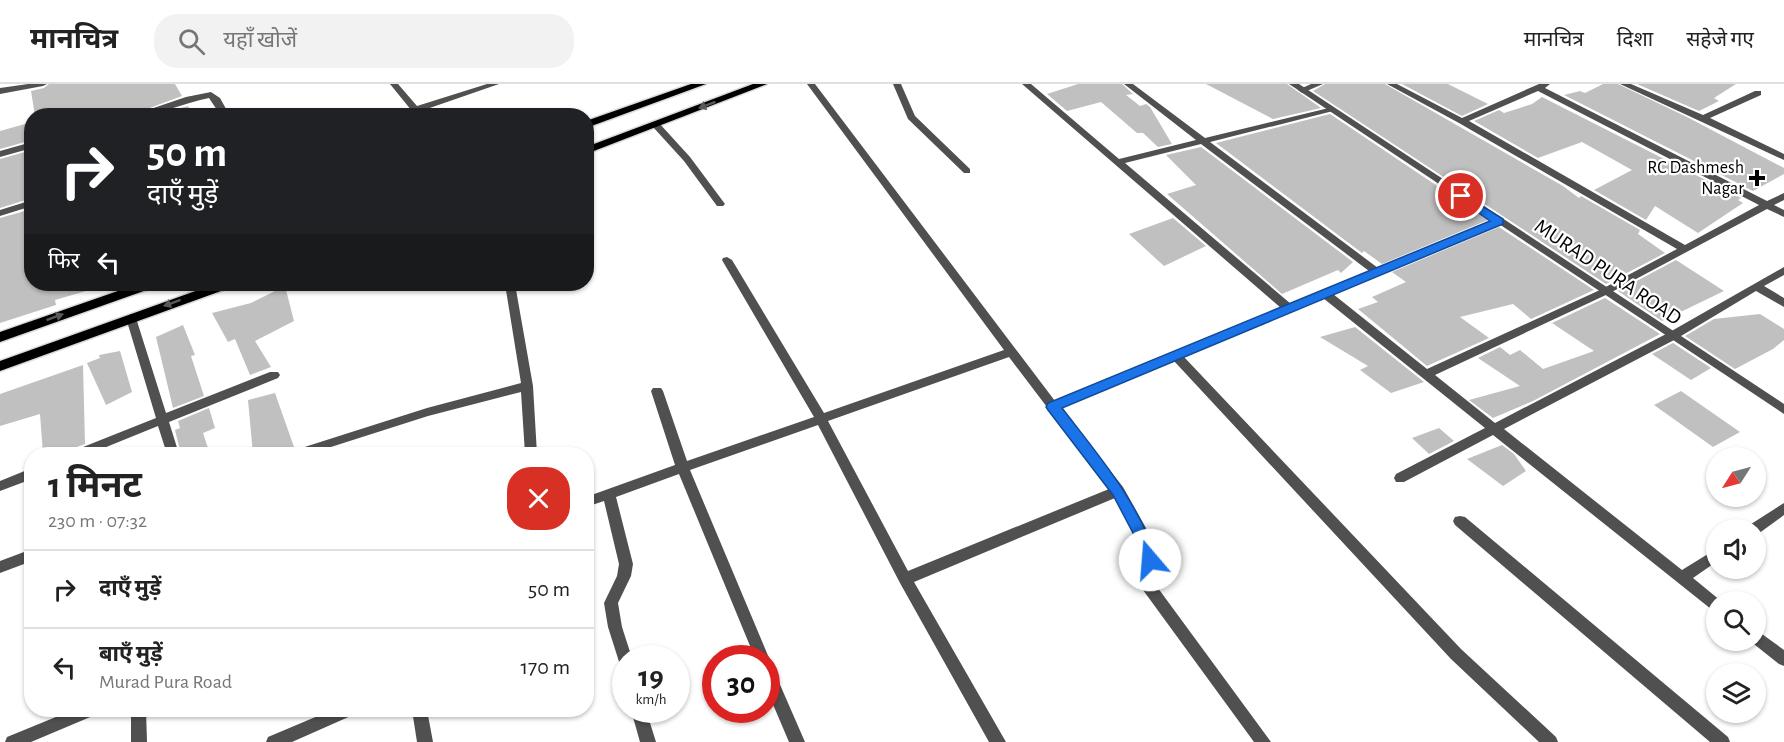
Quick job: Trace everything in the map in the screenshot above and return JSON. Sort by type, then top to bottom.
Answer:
[{"type":"main road","points":[[594,123],[702,84]]},
{"type":"main road","points":[[594,148],[762,84]]},
{"type":"main road","points":[[0,337],[130,291]]},
{"type":"main road","points":[[0,366],[206,291]]},
{"type":"street","points":[[0,91],[43,84]]},
{"type":"street","points":[[394,84],[415,108]]},
{"type":"street","points":[[429,108],[495,84]]},
{"type":"street","points":[[811,84],[1118,491],[1141,532],[1150,567],[1147,576],[1148,586],[1263,742]]},
{"type":"street","points":[[897,84],[911,117],[967,171]]},
{"type":"street","points":[[1026,84],[1290,309]]},
{"type":"street","points":[[1128,84],[1377,272]]},
{"type":"street","name":"MURAD PURA ROAD","points":[[1293,84],[1784,410]]},
{"type":"street","points":[[1302,90],[1319,84]]},
{"type":"street","points":[[1391,84],[1462,121],[1685,249]]},
{"type":"street","points":[[1624,84],[1703,118],[1784,157]]},
{"type":"street","points":[[1462,121],[1544,86],[1784,214]]},
{"type":"street","points":[[1703,118],[1758,93]]},
{"type":"street","points":[[160,108],[211,95],[222,108]]},
{"type":"street","points":[[1118,162],[1330,109]]},
{"type":"street","points":[[656,125],[687,159],[720,204]]},
{"type":"street","points":[[0,154],[24,147]]},
{"type":"street","points":[[1426,374],[1604,292],[1784,196]]},
{"type":"street","points":[[0,213],[24,206]]},
{"type":"street","points":[[1053,407],[1499,221]]},
{"type":"street","points":[[727,260],[821,420],[905,579],[998,742]]},
{"type":"street","points":[[1400,478],[1672,336],[1784,270]]},
{"type":"street","points":[[1756,286],[1784,303]]},
{"type":"street","points":[[511,291],[527,386],[531,447]]},
{"type":"street","points":[[1325,294],[1706,597]]},
{"type":"street","points":[[131,318],[172,447]]},
{"type":"street","points":[[594,500],[1011,352]]},
{"type":"street","points":[[1176,356],[1456,654],[1550,742]]},
{"type":"street","points":[[94,447],[274,375]]},
{"type":"street","points":[[318,447],[427,412],[527,386]]},
{"type":"street","points":[[657,391],[683,469],[757,645]]},
{"type":"street","points":[[0,486],[24,476]]},
{"type":"street","points":[[905,579],[1118,491]]},
{"type":"street","points":[[609,495],[626,569],[611,603],[620,645]]},
{"type":"street","points":[[1766,521],[1784,508]]},
{"type":"street","points":[[1460,521],[1722,742]]},
{"type":"street","points":[[0,567],[24,558]]},
{"type":"street","points":[[1682,578],[1706,562]]},
{"type":"street","points":[[1766,645],[1784,659]]},
{"type":"street","points":[[780,702],[797,742]]},
{"type":"street","points":[[13,742],[73,717]]},
{"type":"street","points":[[139,742],[140,717]]},
{"type":"street","points":[[274,742],[332,717]]},
{"type":"street","points":[[421,717],[425,742]]},
{"type":"street","points":[[643,723],[648,742]]},
{"type":"building","points":[[49,84],[175,84],[182,96],[150,108],[34,108],[31,91],[44,88]]},
{"type":"building","points":[[1078,84],[1122,84],[1133,94],[1126,95],[1140,106],[1146,104],[1150,107],[1172,144],[1158,147],[1143,133],[1137,133],[1101,102],[1067,111],[1047,94]]},
{"type":"building","points":[[1206,84],[1287,84],[1321,108],[1273,119]]},
{"type":"building","points":[[1325,84],[1385,84],[1563,186],[1579,198],[1581,196],[1640,230],[1638,234],[1665,253],[1606,284],[1313,91]]},
{"type":"building","points":[[1402,84],[1448,84],[1488,104],[1462,116]]},
{"type":"building","points":[[1603,84],[1618,84],[1687,117],[1784,168],[1784,174],[1753,191],[1564,95],[1580,91],[1585,93]]},
{"type":"building","points":[[1637,84],[1736,84],[1714,98],[1719,101],[1699,111]]},
{"type":"building","points":[[1542,97],[1741,198],[1738,200],[1743,203],[1698,233],[1655,206],[1646,220],[1594,190],[1632,170],[1582,142],[1538,158],[1474,121],[1499,110],[1504,113],[1532,104]]},
{"type":"building","points":[[1330,114],[1488,220],[1382,264],[1364,251],[1362,253],[1216,143]]},
{"type":"building","points":[[24,124],[24,142],[0,149],[0,131]]},
{"type":"building","points":[[1201,147],[1353,262],[1341,273],[1338,270],[1282,294],[1167,194],[1196,185],[1166,155]]},
{"type":"building","points":[[24,152],[24,200],[0,208],[0,159]]},
{"type":"building","points":[[24,211],[24,291],[86,291],[55,300],[56,305],[0,323],[0,218]]},
{"type":"building","points":[[1173,218],[1206,246],[1164,266],[1129,234]]},
{"type":"building","points":[[1499,227],[1594,290],[1531,319],[1513,304],[1460,317],[1489,338],[1427,366],[1358,309],[1378,302],[1372,297],[1406,282],[1392,272]]},
{"type":"building","points":[[1676,260],[1724,291],[1662,321],[1618,291]]},
{"type":"building","points":[[275,291],[286,291],[294,321],[255,341],[271,367],[250,375],[235,339],[228,342],[212,313],[251,303]]},
{"type":"building","points":[[1605,298],[1660,334],[1533,401],[1493,418],[1469,400],[1520,386],[1478,358],[1500,347],[1510,355],[1520,350],[1543,369],[1594,351],[1552,323]]},
{"type":"building","points":[[1760,314],[1784,329],[1784,340],[1773,349],[1735,369],[1685,336],[1714,319]]},
{"type":"building","points":[[183,325],[195,355],[191,356],[204,396],[173,408],[156,337]]},
{"type":"building","points":[[1355,327],[1424,382],[1391,393],[1360,370],[1368,366],[1320,337]]},
{"type":"building","points":[[1673,343],[1711,368],[1691,380],[1652,354]]},
{"type":"building","points":[[120,351],[132,392],[106,405],[87,363],[100,358],[99,355]]},
{"type":"building","points":[[83,365],[85,444],[77,447],[42,447],[40,414],[0,426],[0,394]]},
{"type":"building","points":[[1681,391],[1740,432],[1713,447],[1654,405]]},
{"type":"building","points":[[275,393],[294,447],[252,447],[248,400]]},
{"type":"building","points":[[209,408],[215,428],[203,433],[208,447],[179,447],[175,430],[180,428],[178,421]]},
{"type":"building","points":[[1439,428],[1454,441],[1429,454],[1412,438]]},
{"type":"building","points":[[1502,445],[1514,454],[1526,471],[1503,486],[1467,459]]},
{"type":"place","name":"RC Dashmesh Nagar","points":[[1757,178]]},
{"type":"route","points":[[1150,560],[1141,532],[1118,491],[1053,407],[1499,221],[1461,196]]}]
